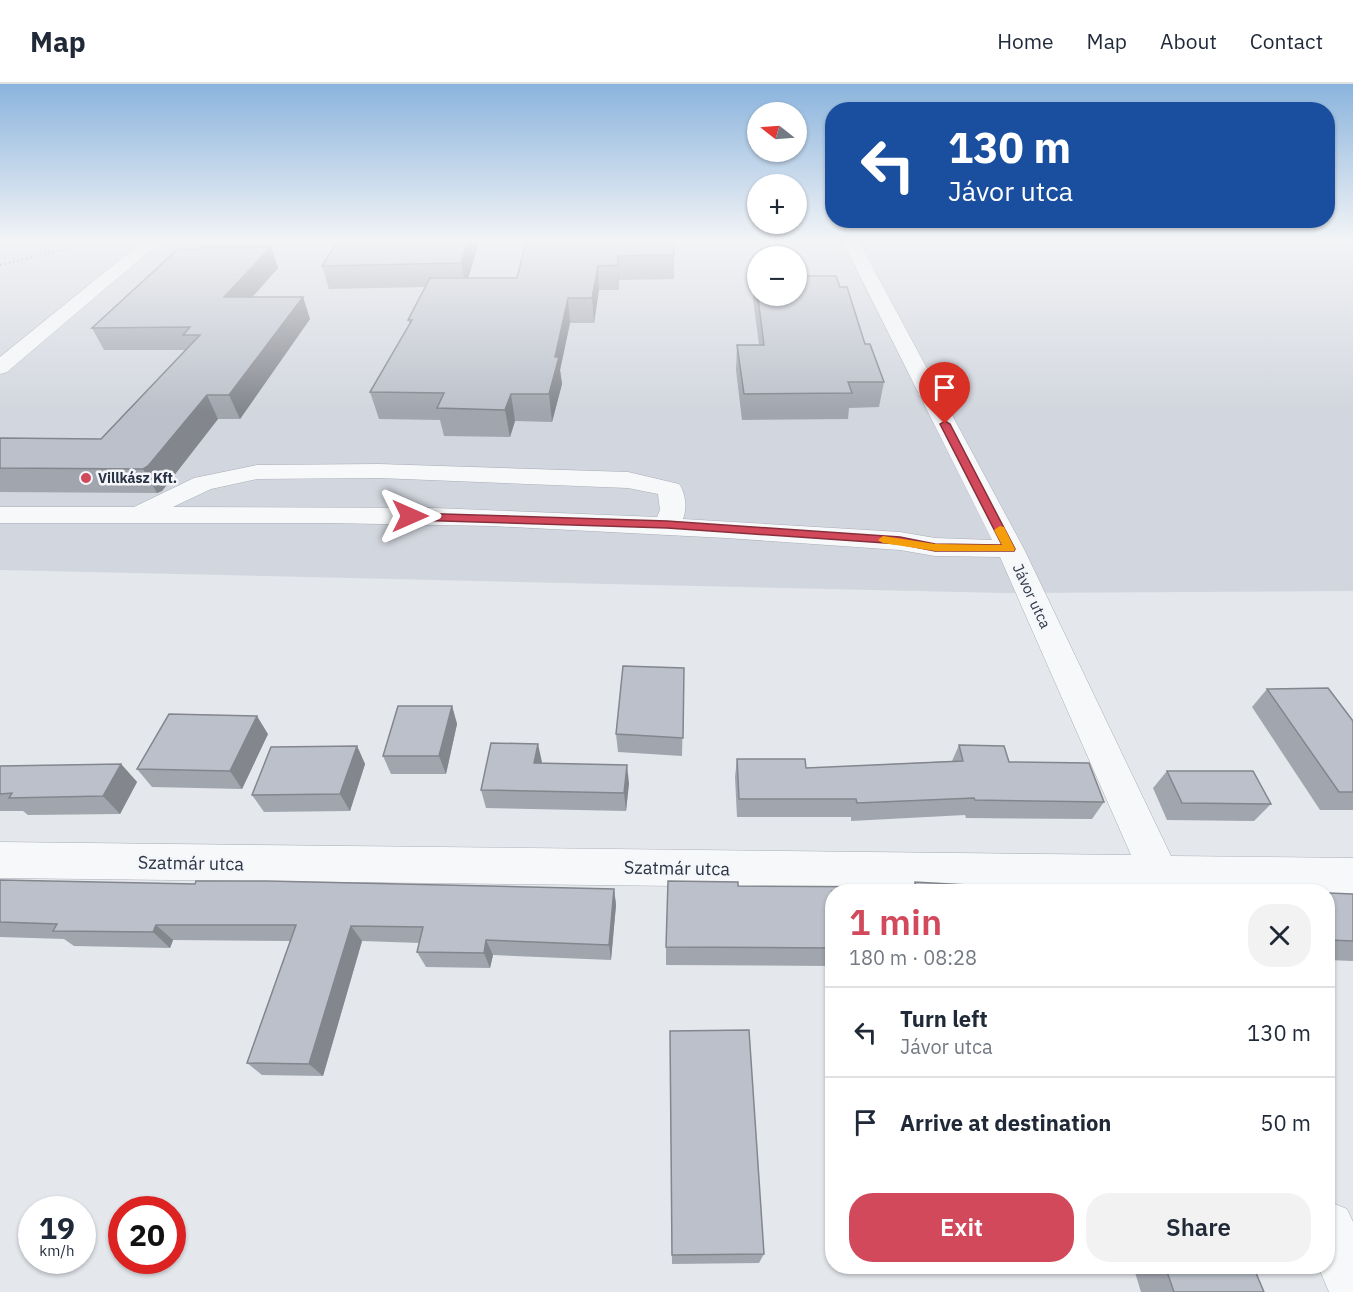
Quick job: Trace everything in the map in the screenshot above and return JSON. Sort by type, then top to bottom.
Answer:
[{"type":"street","points":[[0,368],[84,298]]},
{"type":"street","name":"Jávor utca","points":[[880,298],[1010,549],[1164,882]]},
{"type":"street","points":[[138,514],[203,483],[257,472],[379,471],[628,480],[670,489],[673,510],[667,525]]},
{"type":"street","points":[[432,516],[456,502],[463,481],[441,473]]},
{"type":"street","points":[[0,515],[432,516],[667,525],[900,541],[935,547],[1010,549]]},
{"type":"street","name":"Szatmár utca","points":[[0,860],[1164,882],[1353,876]]},
{"type":"street","points":[[1335,1243],[1353,1282]]},
{"type":"shaded area","points":[[0,298],[747,298],[747,306],[807,306],[807,298],[1353,298],[1353,591],[1004,593],[0,570]]},
{"type":"building","points":[[124,298],[302,298],[229,395],[207,395],[148,466],[143,469],[0,468],[0,438],[101,439],[200,335],[183,335],[190,327],[92,328]]},
{"type":"building","points":[[419,298],[568,298],[555,357],[559,357],[549,394],[511,394],[505,410],[437,408],[444,393],[370,392],[412,320],[408,320]]},
{"type":"building","points":[[807,298],[851,298],[865,344],[870,344],[884,382],[848,382],[852,393],[744,394],[737,345],[764,345],[759,306],[807,306]]},
{"type":"building","points":[[623,666],[684,668],[683,738],[616,734]]},
{"type":"building","points":[[1328,688],[1353,721],[1353,792],[1339,792],[1267,689]]},
{"type":"building","points":[[398,706],[452,706],[439,756],[383,756]]},
{"type":"building","points":[[169,714],[257,716],[230,771],[137,769]]},
{"type":"building","points":[[491,743],[538,744],[534,763],[627,765],[624,793],[481,790]]},
{"type":"building","points":[[959,745],[1004,746],[1009,762],[1089,763],[1104,802],[975,800],[974,798],[857,803],[856,799],[739,799],[737,759],[805,759],[806,768],[963,761]]},
{"type":"building","points":[[357,746],[340,794],[252,795],[271,747]]},
{"type":"building","points":[[121,764],[103,796],[9,798],[12,793],[0,794],[0,766]]},
{"type":"building","points":[[1167,771],[1253,771],[1271,804],[1182,803]]},
{"type":"building","points":[[0,880],[195,884],[196,881],[267,881],[614,889],[609,945],[486,940],[484,953],[417,952],[423,927],[351,926],[309,1064],[247,1063],[296,925],[156,925],[153,932],[53,931],[57,924],[0,922]]},
{"type":"building","points":[[668,881],[738,882],[738,886],[825,886],[825,948],[666,947]]},
{"type":"building","points":[[915,882],[951,884],[915,884]]},
{"type":"building","points":[[1335,893],[1353,894],[1353,941],[1335,940]]},
{"type":"building","points":[[749,1030],[764,1254],[672,1255],[670,1031]]},
{"type":"building","points":[[1168,1274],[1256,1274],[1264,1292],[1174,1292]]},
{"type":"slow traffic","points":[[883,540],[935,547],[1010,549],[1000,530]]},
{"type":"place","name":"Villkász Kft.","points":[[86,478]]},
{"type":"route","points":[[410,516],[667,525],[900,541],[935,547],[1010,549],[945,424]]}]
